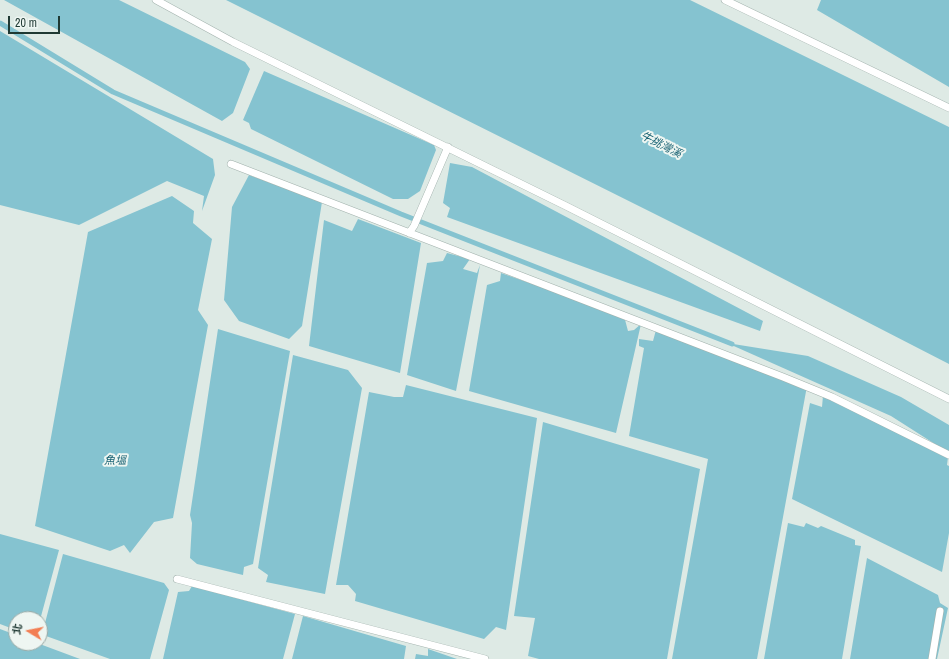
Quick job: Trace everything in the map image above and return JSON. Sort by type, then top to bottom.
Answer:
[{"type":"lane","points":[[156,0],[233,42],[448,147],[949,399]]},
{"type":"lane","points":[[726,0],[949,108]]},
{"type":"lane","points":[[409,233],[414,226],[448,147]]},
{"type":"lane","points":[[231,164],[797,382],[832,397],[949,455]]},
{"type":"lane","points":[[177,579],[485,659]]},
{"type":"lane","points":[[932,659],[940,611]]},
{"type":"water","points":[[4,0],[119,0],[245,62],[250,69],[233,113],[222,121]]},
{"type":"water","name":"牛挑灣溪","points":[[226,0],[690,0],[949,127],[949,364],[737,255]]},
{"type":"water","points":[[821,0],[949,0],[949,87],[817,10]]},
{"type":"water","points":[[0,31],[213,159],[215,175],[202,211],[204,196],[167,181],[79,225],[0,205]]},
{"type":"water","points":[[264,71],[434,145],[436,150],[420,191],[408,199],[393,199],[251,129],[249,123],[243,120]]},
{"type":"water","points":[[450,163],[472,167],[763,321],[760,331],[447,217],[450,208],[443,203]]},
{"type":"water","points":[[249,175],[322,202],[302,326],[289,339],[239,321],[224,300],[232,207]]},
{"type":"water","name":"魚塭","points":[[172,196],[194,211],[193,223],[212,239],[198,310],[208,325],[173,518],[154,522],[130,553],[124,545],[110,551],[35,526],[88,232]]},
{"type":"water","points":[[358,219],[421,243],[400,373],[309,346],[324,220],[352,231]]},
{"type":"water","points":[[447,253],[470,259],[463,269],[477,273],[480,265],[456,391],[407,375],[427,263],[443,261]]},
{"type":"water","points":[[501,273],[624,316],[628,331],[634,330],[641,324],[616,433],[469,391],[487,285],[500,281]]},
{"type":"water","points":[[218,329],[290,351],[253,564],[244,567],[243,575],[197,564],[190,558],[192,523],[190,515]]},
{"type":"water","points":[[656,330],[807,386],[757,659],[672,659],[708,459],[629,436],[644,348],[639,346],[639,339],[653,341]]},
{"type":"water","points":[[727,343],[808,356],[901,397],[949,425],[949,453],[891,416]]},
{"type":"water","points":[[293,355],[348,370],[362,388],[325,594],[266,582],[268,575],[258,568]]},
{"type":"water","points":[[406,385],[537,418],[506,630],[496,627],[484,639],[355,601],[356,594],[348,585],[336,585],[369,392],[394,397],[403,397]]},
{"type":"water","points":[[823,396],[948,457],[949,533],[942,572],[792,499],[810,403],[822,407]]},
{"type":"water","points":[[543,422],[700,469],[667,659],[539,659],[528,656],[535,618],[514,616]]},
{"type":"water","points":[[788,523],[804,527],[806,523],[818,528],[821,526],[855,540],[855,545],[861,546],[842,659],[764,659]]},
{"type":"water","points":[[0,534],[59,550],[42,611],[8,611],[8,627],[0,624]]},
{"type":"water","points":[[63,554],[164,583],[169,590],[150,659],[110,659],[48,637],[48,612]]},
{"type":"water","points":[[867,558],[938,595],[940,603],[948,608],[937,659],[850,659]]},
{"type":"water","points":[[192,586],[295,614],[283,659],[163,659],[178,592],[189,591]]},
{"type":"water","points":[[303,616],[406,646],[404,659],[292,659]]},
{"type":"water","points":[[0,629],[8,632],[8,651],[48,651],[48,647],[80,659],[0,659]]},
{"type":"water","points":[[428,649],[457,659],[415,659],[416,654],[428,656]]},
{"type":"waterway","points":[[0,23],[113,92],[401,214],[732,344]]}]
